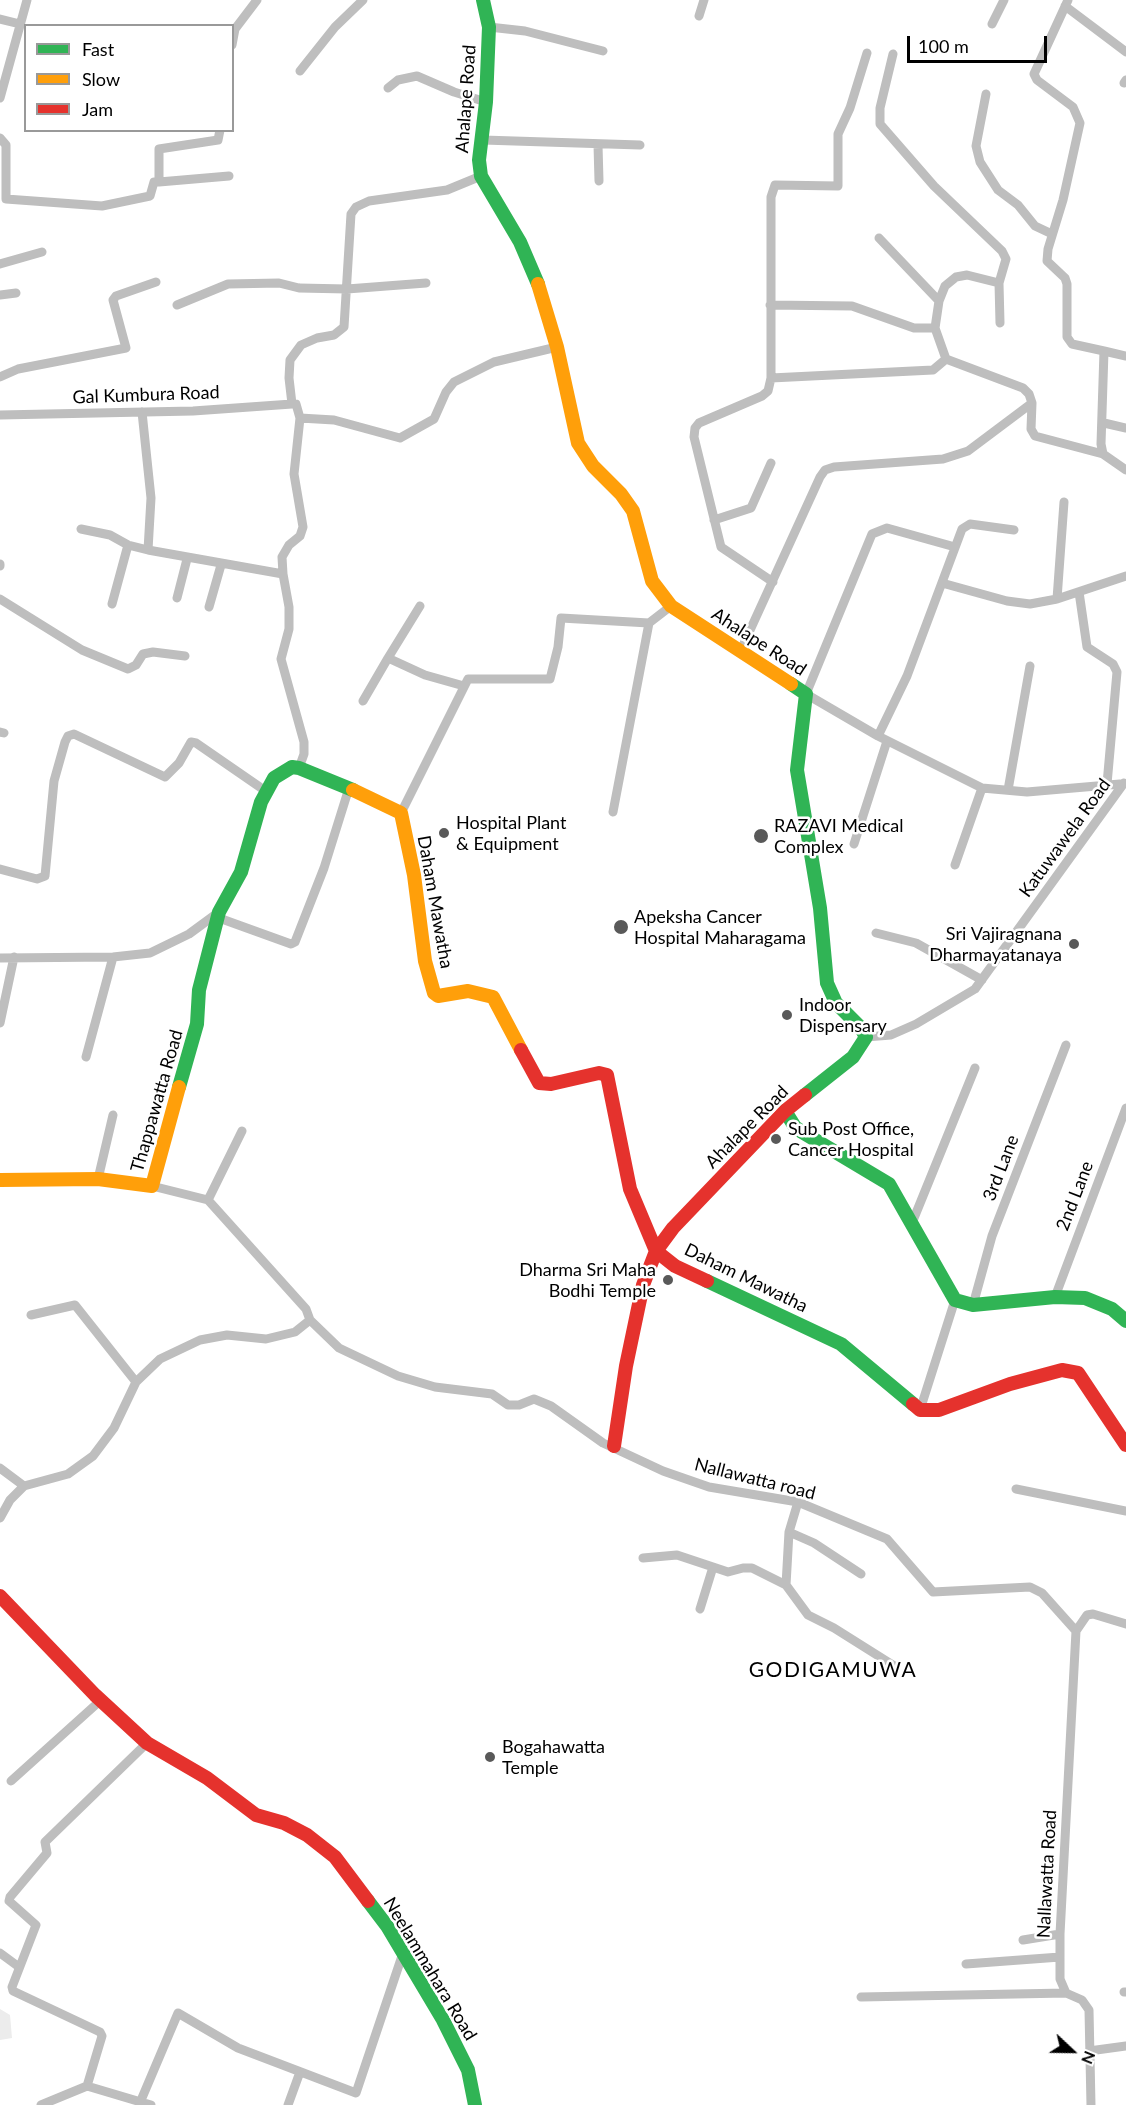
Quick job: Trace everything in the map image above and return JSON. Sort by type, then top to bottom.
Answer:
[{"type":"street","points":[[0,98],[27,0]]},
{"type":"street","points":[[234,34],[235,29],[257,0]]},
{"type":"street","points":[[300,72],[335,27],[363,0]]},
{"type":"street","name":"Ahalape Road","points":[[483,0],[489,27],[486,102],[479,160],[482,176],[524,251],[537,280],[557,347],[568,406],[578,443],[593,466],[621,494],[633,511],[652,581],[671,606],[806,694],[798,770],[820,908],[827,983],[836,1003],[861,1028],[866,1037],[854,1057],[785,1111],[673,1227],[656,1251],[640,1297],[614,1446]]},
{"type":"street","points":[[699,16],[704,0]]},
{"type":"street","points":[[992,24],[1004,0]]},
{"type":"street","points":[[1126,52],[1066,3],[1034,74],[1037,80],[1073,107],[1080,123],[1047,261],[1065,278],[1067,337],[1072,344],[1126,356]]},
{"type":"street","points":[[0,19],[20,24]]},
{"type":"street","points":[[489,27],[525,31],[603,51]]},
{"type":"street","points":[[773,582],[721,548],[694,437],[695,428],[699,423],[762,396],[768,391],[771,378],[773,191],[775,185],[838,186],[838,134],[850,108],[867,53]]},
{"type":"street","points":[[893,54],[880,108],[880,124],[934,186],[1002,251],[1006,260],[999,283],[1000,322]]},
{"type":"street","points":[[388,88],[398,80],[417,76],[454,92],[486,102]]},
{"type":"street","points":[[986,94],[976,146],[980,162],[998,190],[1018,205],[1035,226],[1052,234]]},
{"type":"street","points":[[159,182],[159,149],[218,140],[220,132]]},
{"type":"street","points":[[0,138],[6,145],[2,184],[6,199],[102,206],[150,195],[153,182],[229,176]]},
{"type":"street","points":[[483,140],[598,145],[605,142],[640,145]]},
{"type":"street","points":[[598,145],[599,181]]},
{"type":"street","points":[[299,768],[304,754],[304,742],[281,659],[289,630],[289,607],[282,557],[289,545],[300,536],[303,527],[294,474],[300,418],[296,404],[292,404],[289,378],[290,360],[302,345],[317,338],[334,335],[344,327],[348,240],[351,214],[356,207],[369,201],[447,190],[482,176]]},
{"type":"street","points":[[879,238],[939,301]]},
{"type":"street","points":[[0,264],[42,252]]},
{"type":"street","points":[[999,283],[967,275],[956,277],[945,286],[939,301],[935,328],[946,359],[1023,388],[1029,394],[1032,403],[1031,429],[1035,436],[1103,454],[1126,470]]},
{"type":"street","points":[[0,377],[18,369],[126,348],[113,300],[116,296],[156,282]]},
{"type":"street","points":[[177,305],[228,284],[279,283],[299,288],[347,289],[426,284]]},
{"type":"street","points":[[0,295],[16,293]]},
{"type":"street","points":[[770,305],[852,306],[914,328],[935,328]]},
{"type":"street","points":[[300,418],[334,420],[400,438],[434,418],[446,392],[454,382],[494,362],[557,347]]},
{"type":"street","points":[[1103,454],[1104,351]]},
{"type":"street","points":[[771,378],[933,370],[946,359]]},
{"type":"street","points":[[741,650],[825,470],[834,467],[944,459],[968,451],[1032,403]]},
{"type":"street","name":"Gal Kumbura Road","points":[[0,415],[142,412],[292,404]]},
{"type":"street","points":[[142,412],[151,498],[148,550]]},
{"type":"street","points":[[1104,423],[1126,428]]},
{"type":"street","points":[[714,520],[751,508],[771,463]]},
{"type":"street","points":[[1057,599],[1064,502]]},
{"type":"street","points":[[878,736],[907,676],[962,529],[970,524],[1014,530]]},
{"type":"street","points":[[955,547],[887,528],[872,534],[806,694],[887,741],[982,788],[1027,792],[1123,783]]},
{"type":"street","points":[[81,529],[110,535],[128,545],[187,559],[283,574]]},
{"type":"street","points":[[111,604],[128,545]]},
{"type":"street","points":[[177,598],[187,559]]},
{"type":"street","points":[[209,607],[220,565]]},
{"type":"street","points":[[942,583],[1006,601],[1030,604],[1057,599],[1126,576]]},
{"type":"street","points":[[1079,592],[1087,647],[1113,664],[1117,672],[1107,784]]},
{"type":"street","points":[[0,599],[82,650],[128,669],[136,665],[142,654],[153,652],[185,656]]},
{"type":"street","points":[[363,701],[420,606]]},
{"type":"street","points":[[0,957],[113,957],[150,953],[189,934],[219,915],[241,872],[261,802],[274,778],[283,771],[292,767],[299,768],[349,788],[401,813],[468,679],[550,679],[561,618],[649,623],[671,606]]},
{"type":"street","points":[[613,812],[649,623]]},
{"type":"street","points":[[388,658],[425,675],[464,686]]},
{"type":"street","points":[[1008,790],[1030,666]]},
{"type":"street","points":[[0,869],[37,879],[45,876],[54,781],[65,742],[68,736],[74,734],[165,777],[179,763],[191,742],[196,743],[267,792]]},
{"type":"street","points":[[854,844],[887,741]]},
{"type":"street","name":"Katuwawela Road","points":[[866,1037],[891,1035],[916,1024],[975,989],[1123,783]]},
{"type":"street","points":[[219,915],[291,944],[295,942],[324,868],[349,788]]},
{"type":"street","points":[[955,865],[982,788]]},
{"type":"street","name":"Daham Mawatha","points":[[401,813],[414,876],[424,961],[434,993],[438,996],[468,991],[493,997],[539,1083],[551,1084],[599,1073],[607,1075],[630,1190],[656,1251],[675,1266],[841,1344],[920,1410]]},
{"type":"street","name":"Thappawatta Road","points":[[0,1180],[98,1179],[152,1186],[197,1024],[199,990],[219,915]]},
{"type":"street","points":[[876,933],[916,943],[982,980]]},
{"type":"street","points":[[0,1023],[14,957]]},
{"type":"street","points":[[86,1057],[113,957]]},
{"type":"street","name":"3rd Lane","points":[[973,1305],[992,1236],[1066,1045]]},
{"type":"street","points":[[912,1223],[975,1068]]},
{"type":"street","name":"2nd Lane","points":[[1055,1297],[1126,1108]]},
{"type":"street","points":[[785,1111],[802,1132],[889,1184],[955,1300],[973,1305],[1055,1297],[1085,1298],[1098,1302],[1126,1321]]},
{"type":"street","points":[[98,1179],[113,1115]]},
{"type":"street","points":[[152,1186],[208,1200],[242,1131]]},
{"type":"street","name":"Nallawatta road","points":[[208,1200],[306,1309],[310,1320],[339,1348],[398,1376],[435,1386],[492,1394],[508,1405],[519,1405],[534,1399],[551,1406],[603,1443],[614,1446],[663,1472],[709,1487],[798,1502],[887,1539],[933,1592],[1035,1588],[1076,1631]]},
{"type":"street","points":[[955,1300],[920,1410],[939,1410],[1010,1384],[1062,1370],[1070,1370],[1078,1373],[1126,1445]]},
{"type":"street","points":[[31,1315],[75,1305],[136,1382]]},
{"type":"street","points":[[0,1518],[10,1500],[24,1486],[68,1474],[93,1456],[114,1428],[136,1382],[160,1359],[200,1340],[227,1335],[266,1339],[295,1332],[310,1320]]},
{"type":"street","points":[[0,1468],[24,1486]]},
{"type":"street","points":[[1016,1489],[1126,1511]]},
{"type":"street","points":[[786,1586],[789,1532],[798,1502]]},
{"type":"street","points":[[789,1532],[814,1543],[861,1574]]},
{"type":"street","points":[[643,1558],[677,1556],[728,1572],[752,1568],[786,1586],[808,1615],[834,1628],[896,1667]]},
{"type":"street","points":[[700,1609],[713,1567]]},
{"type":"street","name":"Neelammahara Road","points":[[0,1596],[101,1700],[147,1743],[207,1778],[256,1815],[284,1823],[307,1835],[335,1857],[387,1926],[443,2020],[468,2070],[475,2105]]},
{"type":"street","points":[[1076,1631],[1088,1615],[1093,1614],[1126,1624]]},
{"type":"street","name":"Nallawatta Road","points":[[1065,1993],[1060,1978],[1060,1934],[1076,1631]]},
{"type":"street","points":[[10,1781],[101,1700]]},
{"type":"street","points":[[87,2086],[102,2036],[100,2032],[13,1991],[12,1987],[19,1966],[36,1925],[9,1901],[47,1853],[45,1842],[147,1743]]},
{"type":"street","points":[[1023,1940],[1060,1934]]},
{"type":"street","points":[[0,1953],[19,1966]]},
{"type":"street","points":[[140,2103],[178,2013],[238,2048],[356,2093],[403,1953]]},
{"type":"street","points":[[966,1964],[1060,1957]]},
{"type":"street","points":[[861,1996],[1065,1993],[1082,2000],[1089,2010],[1091,2105]]},
{"type":"street","points":[[1089,2051],[1126,2046]]},
{"type":"street","points":[[288,2105],[300,2072]]},
{"type":"street","points":[[41,2105],[87,2086],[152,2105]]},
{"type":"shaded area","points":[[0,2009],[10,2015],[12,2038],[0,2040]]},
{"type":"traffic: fast","points":[[483,0],[489,27],[486,102],[479,160],[481,176],[520,242],[538,284]]},
{"type":"traffic: fast","points":[[791,684],[806,694],[797,770],[820,908],[827,983],[836,1003],[861,1028],[866,1037],[853,1057],[805,1095]]},
{"type":"traffic: fast","points":[[179,1087],[197,1024],[199,990],[219,912],[241,872],[261,802],[274,778],[292,767],[299,768],[353,790]]},
{"type":"traffic: fast","points":[[785,1111],[795,1127],[802,1132],[889,1184],[955,1300],[973,1305],[1055,1297],[1085,1298],[1112,1309],[1126,1321]]},
{"type":"traffic: fast","points":[[707,1281],[841,1344],[913,1404]]},
{"type":"traffic: fast","points":[[368,1901],[387,1926],[443,2020],[468,2070],[475,2105]]},
{"type":"traffic: slow","points":[[538,284],[557,347],[578,443],[593,466],[621,494],[633,511],[652,581],[671,606],[791,684]]},
{"type":"traffic: slow","points":[[353,790],[401,813],[414,875],[425,961],[434,993],[438,996],[468,991],[493,997],[521,1050]]},
{"type":"traffic: slow","points":[[0,1180],[98,1179],[152,1186],[179,1087]]},
{"type":"traffic: jam","points":[[521,1050],[539,1083],[551,1084],[599,1073],[607,1075],[630,1189],[656,1251],[675,1266],[707,1281]]},
{"type":"traffic: jam","points":[[614,1446],[626,1366],[643,1285],[656,1251],[673,1228],[785,1111],[805,1095]]},
{"type":"traffic: jam","points":[[913,1404],[920,1410],[939,1410],[1010,1384],[1062,1370],[1078,1373],[1126,1445]]},
{"type":"traffic: jam","points":[[0,1596],[95,1695],[147,1743],[207,1778],[256,1815],[284,1823],[307,1835],[335,1857],[368,1901]]},
{"type":"place","name":"Hospital Plant & Equipment","points":[[444,833]]},
{"type":"place","name":"RAZAVI Medical Complex","points":[[761,836]]},
{"type":"place","name":"Apeksha Cancer Hospital Maharagama","points":[[621,927]]},
{"type":"place","name":"Sri Vajiragnana Dharmayatanaya","points":[[1074,944]]},
{"type":"place","name":"Indoor Dispensary","points":[[787,1015]]},
{"type":"place","name":"Sub Post Office, Cancer Hospital","points":[[776,1139]]},
{"type":"place","name":"Dharma Sri Maha Bodhi Temple","points":[[668,1280]]},
{"type":"place","name":"Bogahawatta Temple","points":[[490,1757]]},
{"type":"district","name":"GODIGAMUWA","points":[[833,1670]]}]
